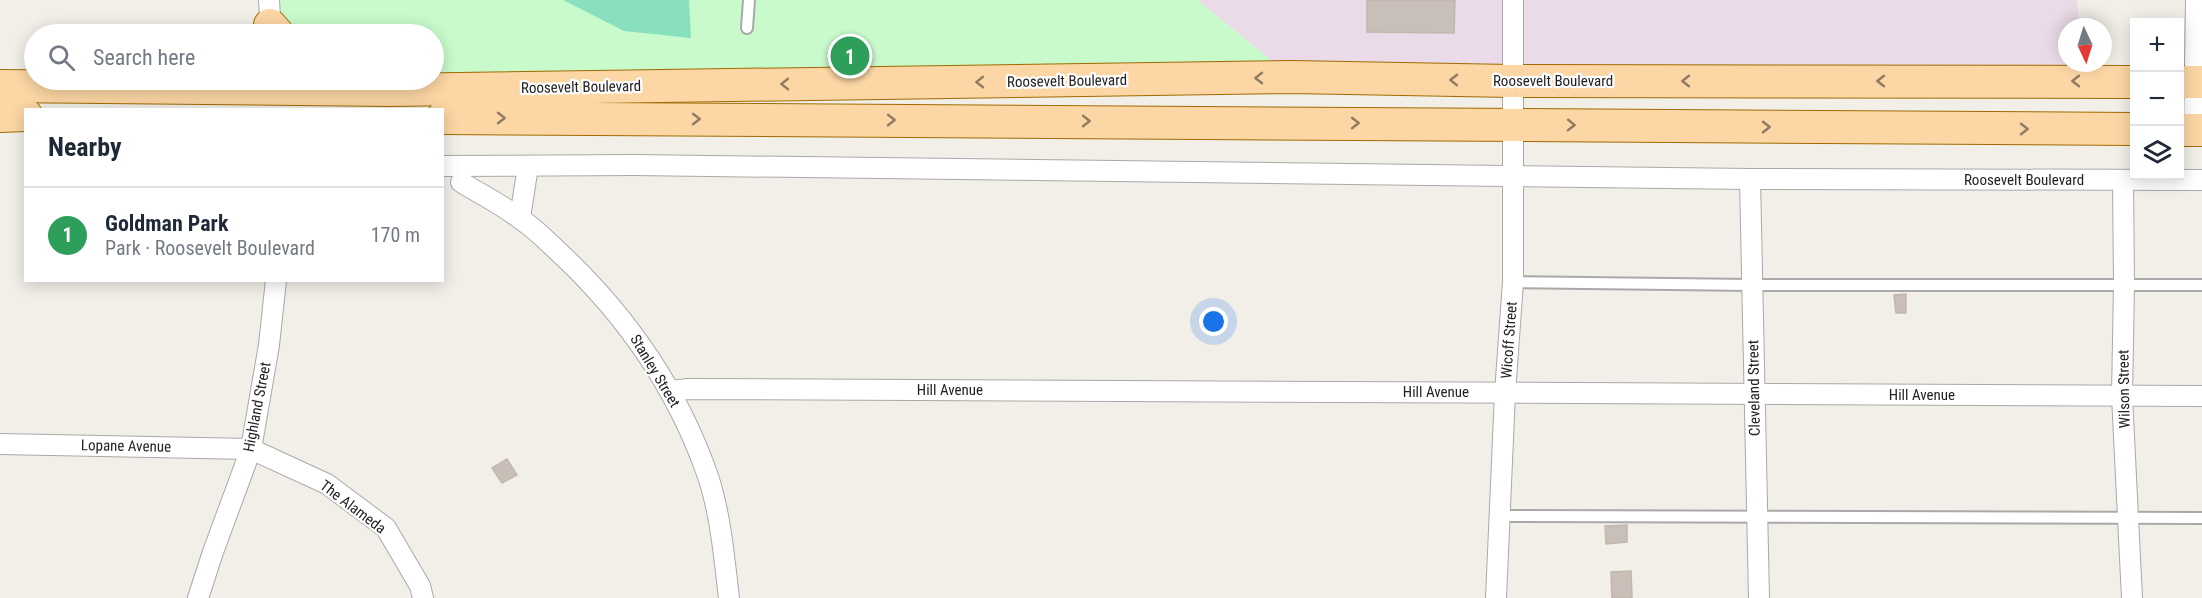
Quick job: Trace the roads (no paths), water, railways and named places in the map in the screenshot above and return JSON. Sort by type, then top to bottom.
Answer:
[{"type":"main road","name":"Roosevelt Boulevard","points":[[444,83],[1292,77],[1512,81],[2130,82]]},
{"type":"main road","name":"Roosevelt Boulevard","points":[[0,86],[24,87]]},
{"type":"main road","name":"Roosevelt Boulevard","points":[[156,90],[273,93],[294,90]]},
{"type":"main road","points":[[0,116],[24,115]]},
{"type":"main road","name":"Roosevelt Boulevard","points":[[444,118],[2130,129]]},
{"type":"street","name":"Wicoff Street","points":[[1496,598],[1505,393],[1513,282],[1513,0]]},
{"type":"street","points":[[2192,130],[2196,0]]},
{"type":"street","name":"Roosevelt Boulevard","points":[[444,166],[643,165],[1750,179],[2202,180]]},
{"type":"street","points":[[520,218],[528,166]]},
{"type":"street","name":"Cleveland Street","points":[[1750,179],[1759,598]]},
{"type":"street","name":"Wilson Street","points":[[2123,180],[2122,396],[2132,598]]},
{"type":"street","name":"Stanley Street","points":[[461,182],[520,218],[608,301],[636,337],[671,390],[706,469],[723,539],[729,598]]},
{"type":"street","name":"Highland Street","points":[[198,598],[251,449],[269,345],[276,282]]},
{"type":"street","name":"Hill Avenue","points":[[671,390],[2202,396]]},
{"type":"street","name":"Lopane Avenue","points":[[0,444],[251,449]]},
{"type":"street","name":"The Alameda","points":[[251,449],[327,484],[386,528],[420,586],[423,598]]},
{"type":"lane","points":[[747,28],[749,0]]},
{"type":"lane","points":[[1513,282],[1752,285],[2202,285]]},
{"type":"lane","points":[[1501,516],[2202,518]]},
{"type":"place","name":"Goldman Park","points":[[850,56]]}]
